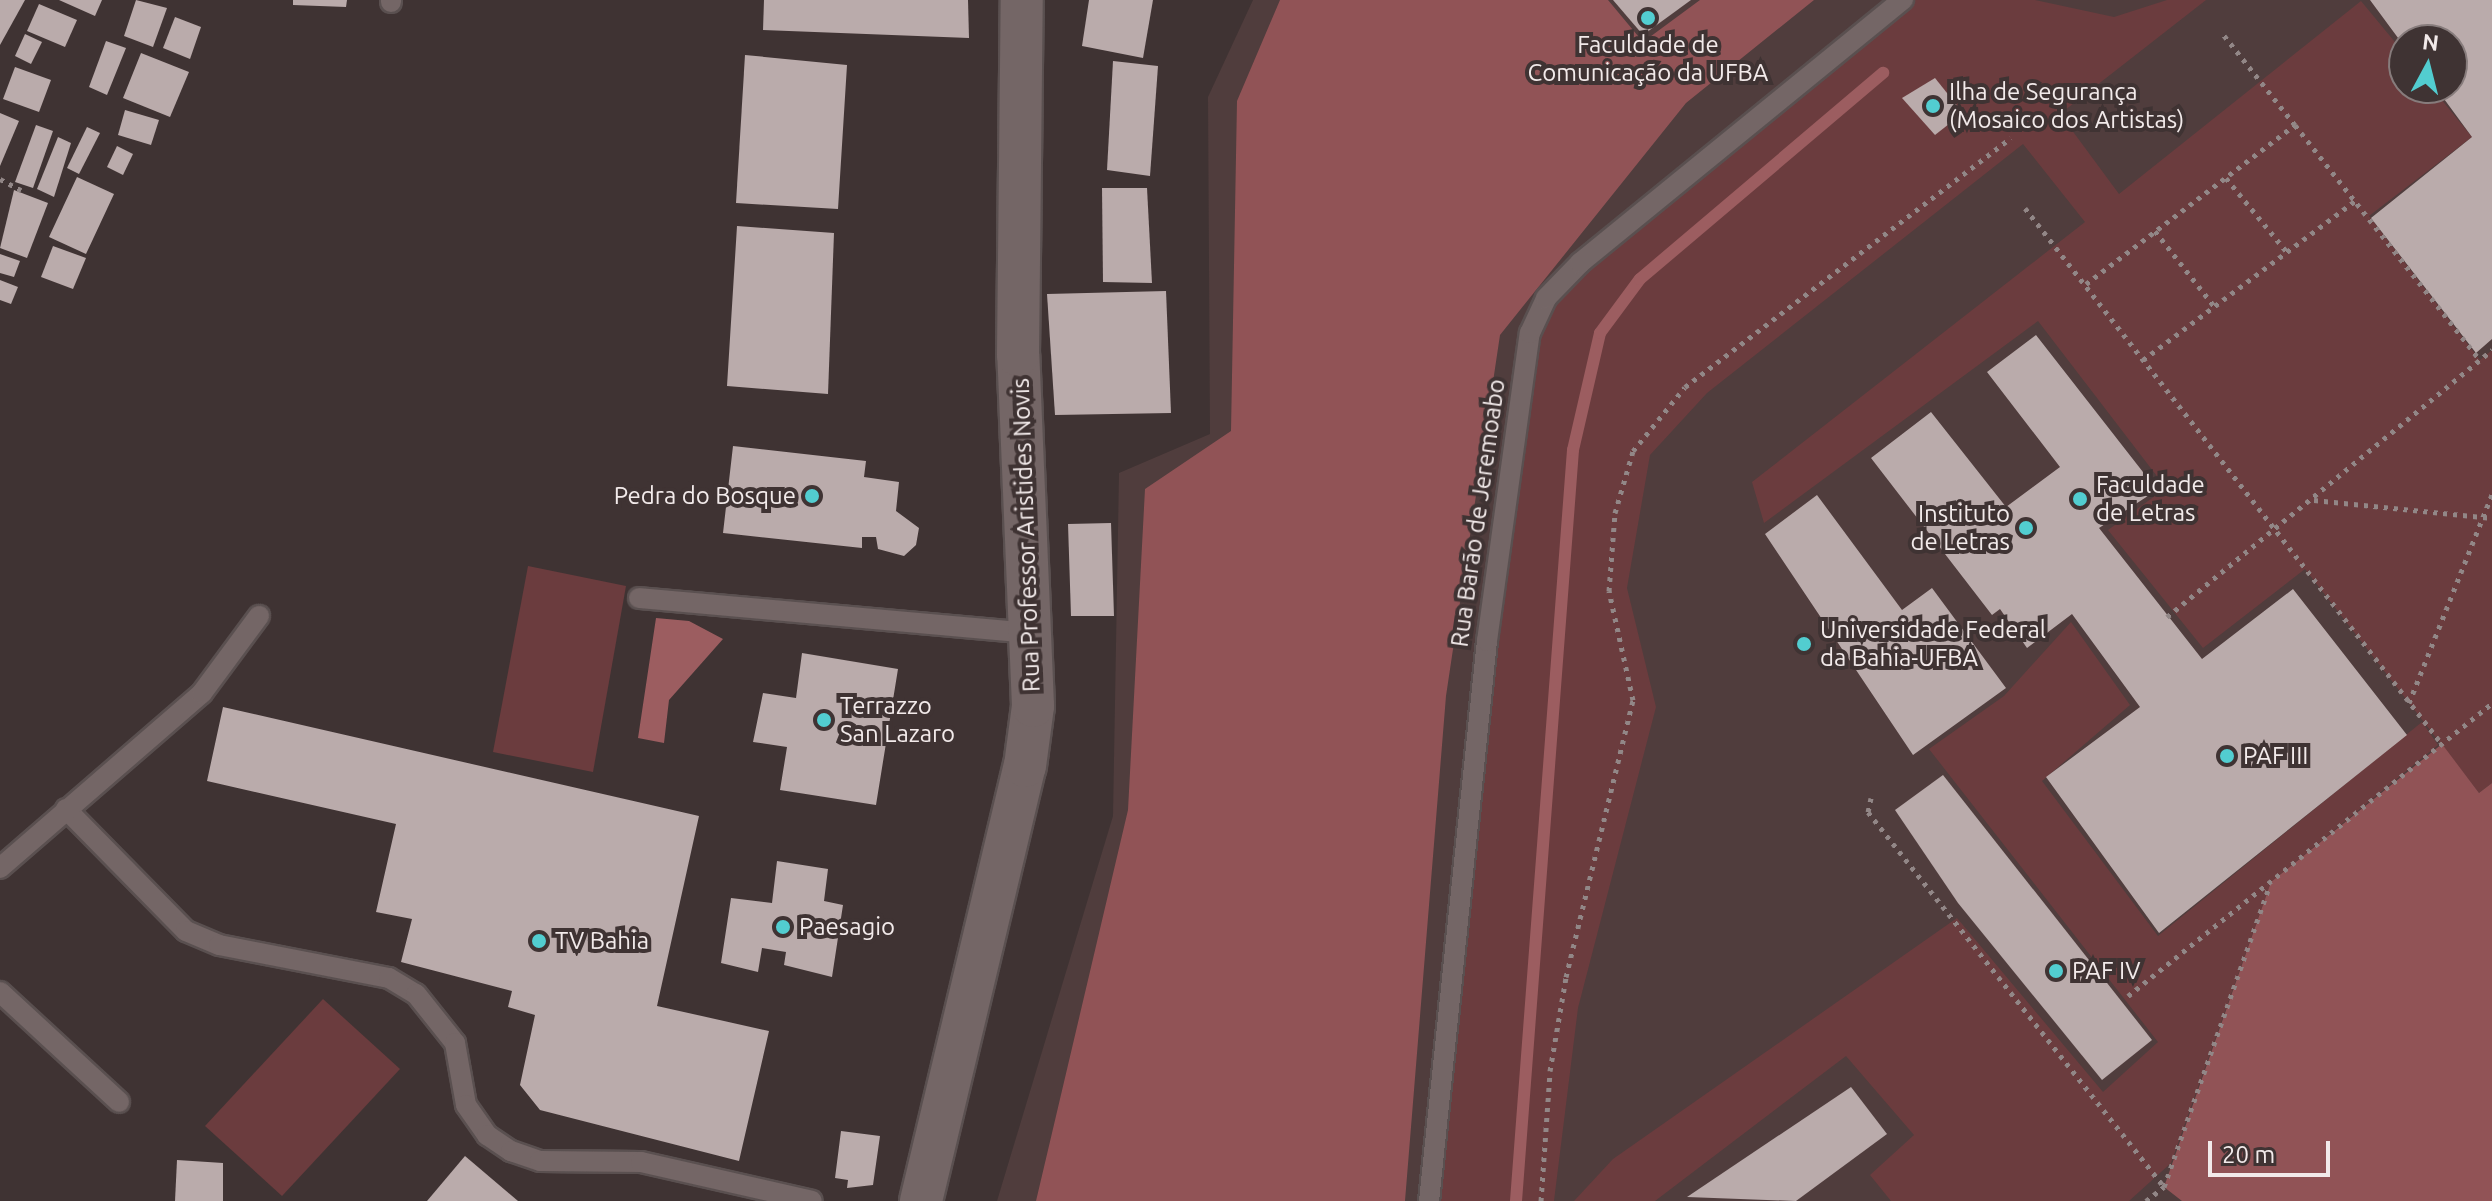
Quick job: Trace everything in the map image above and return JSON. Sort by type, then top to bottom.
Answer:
[{"type":"street","name":"Rua Professor Aristides Novis","points":[[921,1201],[1025,766],[1035,633],[1018,355],[1022,0]]},
{"type":"lane","name":"Rua Barão de Jeremoabo","points":[[1429,1201],[1485,656],[1530,333],[1546,298],[1580,263],[1903,0]]},
{"type":"lane","points":[[639,598],[1035,633]]},
{"type":"lane","points":[[0,868],[202,693],[259,616]]},
{"type":"lane","points":[[66,809],[186,931],[219,945],[389,978],[416,994],[455,1043],[466,1105],[487,1135],[511,1151],[540,1161],[641,1162],[812,1201]]},
{"type":"lane","points":[[0,992],[119,1102]]},
{"type":"path","points":[[2222,33],[2480,360]]},
{"type":"path","points":[[2086,284],[2295,125]]},
{"type":"path","points":[[1541,1201],[1550,1071],[1566,977],[1633,700],[1609,591],[1615,513],[1633,451],[1685,387],[2011,138]]},
{"type":"path","points":[[2226,178],[2287,252]]},
{"type":"path","points":[[0,179],[21,190]]},
{"type":"path","points":[[2143,360],[2355,201]]},
{"type":"path","points":[[2025,208],[2442,744]]},
{"type":"path","points":[[2155,231],[2214,306]]},
{"type":"path","points":[[2167,617],[2275,532],[2492,350]]},
{"type":"path","points":[[2409,703],[2490,517],[2492,494]]},
{"type":"path","points":[[2313,500],[2490,517]]},
{"type":"path","points":[[2128,996],[2492,703]]},
{"type":"path","points":[[1871,798],[1868,812],[2164,1187]]},
{"type":"path","points":[[2146,1201],[2164,1187],[2271,882]]},
{"type":"shaded area","name":"Universidade Federal da Bahia-UFBA","points":[[1253,0],[2492,0],[2492,1201],[997,1201],[1113,816],[1119,473],[1210,434],[1208,97]]},
{"type":"shaded area","points":[[1280,0],[1608,0],[1643,42],[1700,0],[1814,0],[1686,103],[1500,335],[1446,696],[1405,1201],[1036,1201],[1128,810],[1145,489],[1231,431],[1237,101]]},
{"type":"shaded area","points":[[1915,0],[2035,0],[2114,17],[2167,0],[2206,0],[2060,114],[2119,194],[2361,1],[2388,34],[2388,104],[2445,104],[2472,137],[2369,216],[2480,360],[2492,350],[2492,783],[2479,793],[2305,569],[2203,648],[2108,530],[2166,488],[2038,321],[1764,523],[1752,482],[2085,222],[2023,144],[1707,393],[1650,455],[1627,588],[1656,707],[1578,1008],[1554,1201],[1429,1201],[1487,641],[1546,298],[1736,132]]},
{"type":"shaded area","points":[[528,566],[626,586],[593,772],[493,752]]},
{"type":"shaded area","points":[[656,618],[689,621],[723,639],[669,700],[664,743],[638,738]]},
{"type":"shaded area","points":[[2071,622],[2130,705],[2042,781],[2158,936],[2422,722],[2438,745],[2271,882],[2171,1163],[2129,1201],[1891,1201],[1870,1175],[1914,1135],[1846,1056],[1655,1201],[1574,1201],[1613,1159],[1957,918],[2103,1092],[2158,1042],[1929,749],[2004,696]]},
{"type":"shaded area","points":[[2442,744],[2479,793],[2492,783],[2492,1201],[2182,1201],[2164,1187],[2271,882]]},
{"type":"shaded area","points":[[323,999],[400,1069],[282,1196],[205,1126]]},
{"type":"building","points":[[0,0],[25,0],[0,45]]},
{"type":"building","points":[[59,0],[102,0],[95,16]]},
{"type":"building","points":[[136,0],[167,8],[153,47],[124,36]]},
{"type":"building","points":[[293,0],[347,0],[346,7],[293,5]]},
{"type":"building","points":[[764,0],[968,0],[969,38],[763,30]]},
{"type":"building","points":[[1089,0],[1153,0],[1143,58],[1082,46]]},
{"type":"building","name":"Faculdade de Comunicação da UFBA","points":[[1613,0],[1691,0],[1643,35]]},
{"type":"building","points":[[2370,0],[2492,0],[2492,339],[2476,353],[2371,218],[2472,137],[2448,104],[2468,104],[2468,24],[2388,24]]},
{"type":"building","points":[[39,4],[77,20],[65,47],[27,31]]},
{"type":"building","points":[[175,17],[201,27],[190,59],[163,48]]},
{"type":"building","points":[[25,34],[42,42],[31,64],[15,56]]},
{"type":"building","points":[[106,41],[126,48],[107,95],[89,87]]},
{"type":"building","points":[[141,53],[189,72],[170,117],[123,98]]},
{"type":"building","points":[[745,55],[847,65],[838,209],[736,203]]},
{"type":"building","points":[[1113,61],[1158,66],[1150,176],[1107,170]]},
{"type":"building","points":[[15,67],[51,80],[39,112],[3,99]]},
{"type":"building","name":"Ilha de Segurança (Mosaico dos Artistas)","points":[[1935,78],[1963,113],[1935,135],[1902,98]]},
{"type":"building","points":[[125,110],[159,120],[151,145],[118,135]]},
{"type":"building","points":[[0,113],[19,121],[0,166]]},
{"type":"building","points":[[36,125],[53,131],[33,188],[15,182]]},
{"type":"building","points":[[87,127],[100,133],[79,174],[67,168]]},
{"type":"building","points":[[58,137],[71,143],[54,197],[37,189]]},
{"type":"building","points":[[117,146],[133,154],[123,175],[107,167]]},
{"type":"building","points":[[77,177],[114,194],[86,254],[49,237]]},
{"type":"building","points":[[1102,188],[1147,188],[1152,283],[1103,282]]},
{"type":"building","points":[[14,190],[48,203],[27,258],[0,248]]},
{"type":"building","points":[[737,226],[834,233],[828,394],[727,386]]},
{"type":"building","points":[[53,246],[86,258],[73,289],[41,277]]},
{"type":"building","points":[[0,254],[20,261],[14,277],[0,273]]},
{"type":"building","points":[[0,280],[18,287],[11,304],[0,300]]},
{"type":"building","points":[[1166,291],[1171,413],[1055,415],[1047,294]]},
{"type":"building","name":"PAF III","points":[[2036,335],[2157,490],[2099,528],[2202,659],[2293,589],[2407,735],[2159,933],[2046,777],[2140,707],[2072,614],[2027,648],[2000,609],[1992,615],[1871,458],[1931,412],[2006,507],[2060,467],[1987,372]]},
{"type":"building","name":"Pedra do Bosque","points":[[733,446],[866,461],[864,477],[899,482],[896,511],[919,528],[916,545],[904,556],[878,549],[876,537],[862,537],[862,548],[723,533]]},
{"type":"building","points":[[1817,495],[1902,610],[1932,588],[2006,688],[1913,755],[1765,534]]},
{"type":"building","points":[[1111,523],[1114,616],[1071,616],[1068,524]]},
{"type":"building","name":"Terrazzo San Lazaro","points":[[802,653],[898,669],[876,805],[780,790],[787,747],[753,742],[763,693],[796,698]]},
{"type":"building","name":"TV Bahia","points":[[223,707],[699,816],[657,1006],[769,1031],[739,1161],[540,1110],[520,1085],[535,1015],[508,1007],[512,991],[401,962],[412,919],[376,912],[396,824],[207,781]]},
{"type":"building","name":"PAF IV","points":[[1943,775],[2152,1040],[2102,1080],[1958,903],[1895,810]]},
{"type":"building","name":"Paesagio","points":[[777,861],[828,869],[824,901],[843,905],[832,977],[784,965],[786,952],[762,948],[758,972],[721,963],[731,898],[772,903]]},
{"type":"building","points":[[1851,1087],[1887,1134],[1796,1201],[1687,1197]]},
{"type":"building","points":[[841,1131],[880,1136],[873,1185],[847,1188],[848,1180],[835,1178]]},
{"type":"building","points":[[465,1156],[518,1201],[427,1201]]},
{"type":"building","points":[[177,1160],[223,1163],[223,1201],[175,1201]]},
{"type":"waterway","points":[[1516,1201],[1573,450],[1600,333],[1640,279],[1883,73]]},
{"type":"place","name":"Faculdade de Comunicação da UFBA","points":[[1648,18]]},
{"type":"place","name":"Ilha de Segurança (Mosaico dos Artistas)","points":[[1933,106]]},
{"type":"place","name":"Pedra do Bosque","points":[[812,496]]},
{"type":"place","name":"Faculdade de Letras","points":[[2080,499]]},
{"type":"place","name":"Instituto de Letras","points":[[2026,528]]},
{"type":"place","name":"Universidade Federal da Bahia-UFBA","points":[[1804,644]]},
{"type":"place","name":"Terrazzo San Lazaro","points":[[824,720]]},
{"type":"place","name":"PAF III","points":[[2227,756]]},
{"type":"place","name":"Paesagio","points":[[783,927]]},
{"type":"place","name":"TV Bahia","points":[[539,941]]},
{"type":"place","name":"PAF IV","points":[[2056,971]]}]
